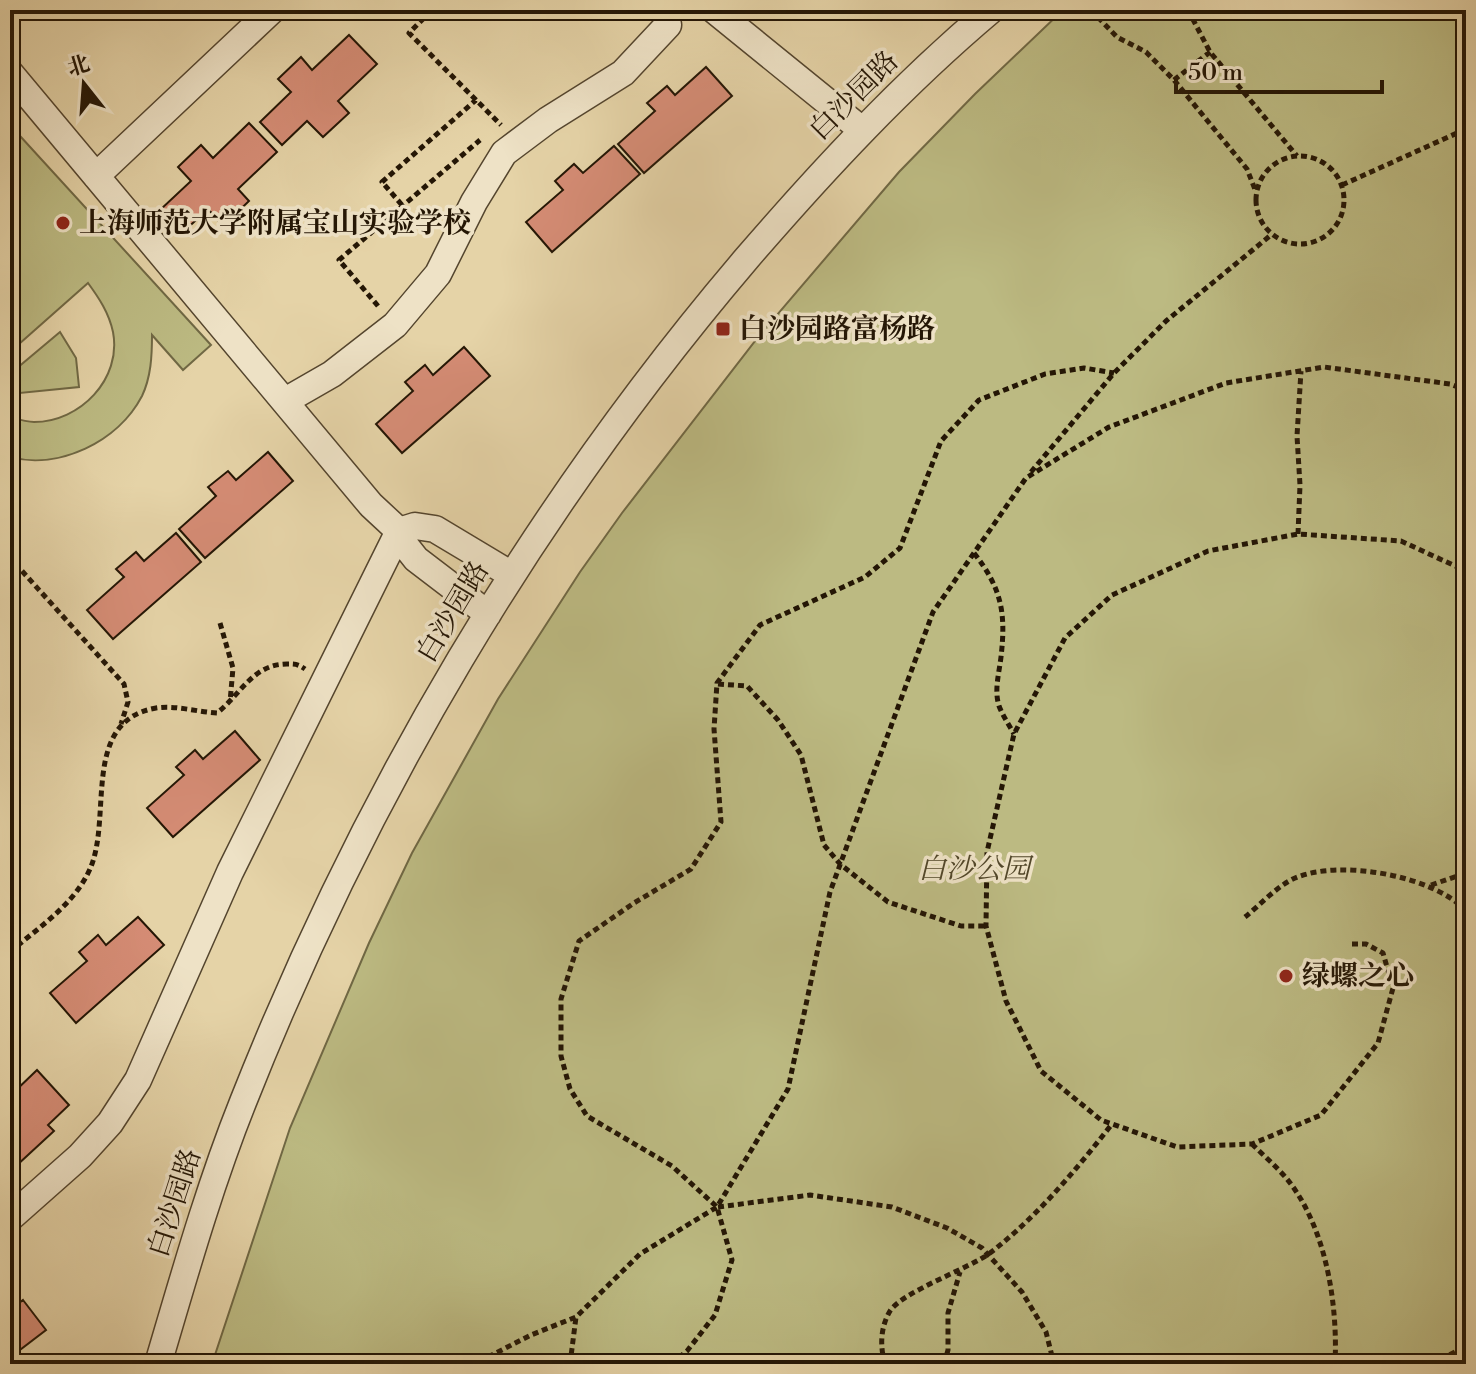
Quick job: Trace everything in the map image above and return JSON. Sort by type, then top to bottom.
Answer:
[{"type":"street","points":[[96,176],[272,10]]},
{"type":"street","points":[[714,10],[862,130]]},
{"type":"street","name":"白沙园路","points":[[158,1364],[200,1224],[242,1105],[290,989],[362,836],[488,614],[552,512],[638,393],[724,285],[862,130],[991,10]]},
{"type":"street","points":[[285,401],[332,374],[395,325],[438,274],[474,202],[504,153],[548,120],[623,73],[668,25]]},
{"type":"street","points":[[10,73],[371,505],[399,531],[416,559],[488,614]]},
{"type":"street","points":[[10,1218],[80,1156],[110,1123],[138,1080],[230,872],[399,531],[415,526],[435,529],[512,575]]},
{"type":"path","points":[[418,10],[424,18],[409,33],[518,142]]},
{"type":"path","points":[[1091,10],[1117,37],[1146,52],[1174,80],[1247,169],[1256,193]]},
{"type":"path","points":[[1188,10],[1210,52],[1297,156]]},
{"type":"path","points":[[1174,80],[1210,52]]},
{"type":"path","points":[[447,257],[382,182],[476,100]]},
{"type":"path","points":[[395,325],[339,260],[499,123]]},
{"type":"path","points":[[1342,185],[1466,129]]},
{"type":"path","points":[[1311,157],[1335,172],[1342,185],[1345,200],[1343,214],[1326,237],[1298,245],[1284,242],[1271,235],[1261,223],[1256,209],[1256,193],[1270,167],[1283,159],[1311,157]]},
{"type":"path","points":[[717,1207],[788,1089],[830,892],[933,612],[1026,478],[1114,373],[1166,321],[1271,235]]},
{"type":"path","points":[[1026,478],[1109,427],[1226,383],[1324,367],[1450,384],[1466,390]]},
{"type":"path","points":[[671,1364],[687,1351],[715,1315],[732,1260],[717,1207],[672,1166],[587,1116],[570,1089],[561,1056],[561,999],[579,941],[691,869],[721,822],[714,729],[717,683],[760,625],[865,577],[900,548],[941,441],[979,400],[1045,374],[1084,368],[1114,373]]},
{"type":"path","points":[[1298,534],[1300,485],[1297,436],[1301,371]]},
{"type":"path","points":[[1352,944],[1366,944],[1383,953],[1393,988],[1378,1043],[1321,1115],[1252,1144],[1177,1147],[1101,1120],[1041,1071],[1006,1001],[986,926],[987,852],[1014,734],[1065,638],[1112,595],[1208,551],[1298,534],[1401,541],[1466,571]]},
{"type":"path","points":[[974,553],[991,574],[1003,608],[996,686],[999,706],[1014,734]]},
{"type":"path","points":[[22,571],[124,684],[128,702],[121,725]]},
{"type":"path","points":[[220,623],[233,668],[230,703]]},
{"type":"path","points":[[10,952],[70,900],[91,868],[110,739],[121,725],[135,715],[155,708],[174,707],[217,713],[230,703],[245,682],[275,664],[299,664],[323,681]]},
{"type":"path","points":[[717,683],[747,686],[778,720],[801,755],[824,845],[840,864],[888,902],[961,926],[986,926]]},
{"type":"path","points":[[1245,917],[1294,878],[1328,871],[1391,873],[1430,885],[1454,898],[1466,911]]},
{"type":"path","points":[[1430,885],[1466,873]]},
{"type":"path","points":[[885,1364],[880,1344],[891,1310],[922,1288],[988,1254],[1036,1215],[1081,1165],[1112,1124]]},
{"type":"path","points":[[1252,1144],[1288,1181],[1314,1226],[1326,1269],[1336,1337],[1335,1364]]},
{"type":"path","points":[[481,1364],[488,1357],[531,1335],[576,1317],[640,1254],[717,1207],[810,1195],[892,1207],[947,1228],[982,1248],[1022,1292],[1046,1332],[1054,1364]]},
{"type":"path","points":[[944,1364],[948,1350],[948,1313],[960,1271]]},
{"type":"path","points":[[570,1364],[576,1317]]},
{"type":"path","points":[[1432,1364],[1466,1346]]},
{"type":"path","points":[[1038,1364],[1051,1354]]},
{"type":"path","points":[[1051,1354],[1068,1364]]},
{"type":"green space","name":"白沙公园","points":[[1063,10],[1466,10],[1466,1364],[212,1364],[290,1128],[369,943],[412,853],[498,699],[622,513],[759,336],[899,172]]},
{"type":"green space","points":[[10,125],[211,345],[183,370],[152,335],[147,381],[142,396],[131,412],[103,439],[67,456],[48,459],[10,457],[10,417],[31,422],[51,420],[82,406],[94,395],[111,366],[113,332],[103,306],[88,283],[10,352]]},
{"type":"green space","points":[[60,332],[76,358],[79,387],[10,394],[10,374]]},
{"type":"building","points":[[349,35],[377,64],[338,101],[349,113],[323,137],[307,121],[282,145],[260,122],[291,92],[278,79],[301,57],[312,70]]},
{"type":"building","points":[[706,67],[732,96],[644,173],[618,144],[655,111],[647,103],[667,86],[675,95]]},
{"type":"building","points":[[249,123],[277,152],[238,189],[249,201],[223,226],[208,209],[182,233],[160,210],[191,181],[178,167],[201,145],[213,158]]},
{"type":"building","points":[[614,146],[640,174],[552,252],[526,222],[563,190],[555,181],[574,164],[583,173]]},
{"type":"building","points":[[464,347],[490,376],[402,453],[376,424],[413,391],[405,382],[425,365],[433,375]]},
{"type":"building","points":[[268,452],[293,481],[205,558],[179,529],[216,496],[208,487],[228,471],[236,480]]},
{"type":"building","points":[[176,533],[201,562],[113,639],[87,610],[124,577],[116,569],[136,552],[144,561]]},
{"type":"building","points":[[235,731],[260,760],[173,837],[147,808],[184,775],[176,767],[195,750],[203,759]]},
{"type":"building","points":[[138,917],[164,945],[76,1023],[50,993],[87,961],[79,952],[98,935],[106,945]]},
{"type":"building","points":[[37,1070],[69,1105],[48,1125],[54,1131],[16,1166],[10,1160],[10,1096]]},
{"type":"building","points":[[23,1300],[46,1330],[16,1353],[24,1364],[10,1364],[10,1310]]},
{"type":"place","name":"上海师范大学附属宝山实验学校","points":[[63,223]]},
{"type":"place","name":"白沙园路富杨路","points":[[723,329]]},
{"type":"place","name":"绿螺之心","points":[[1286,976]]}]
